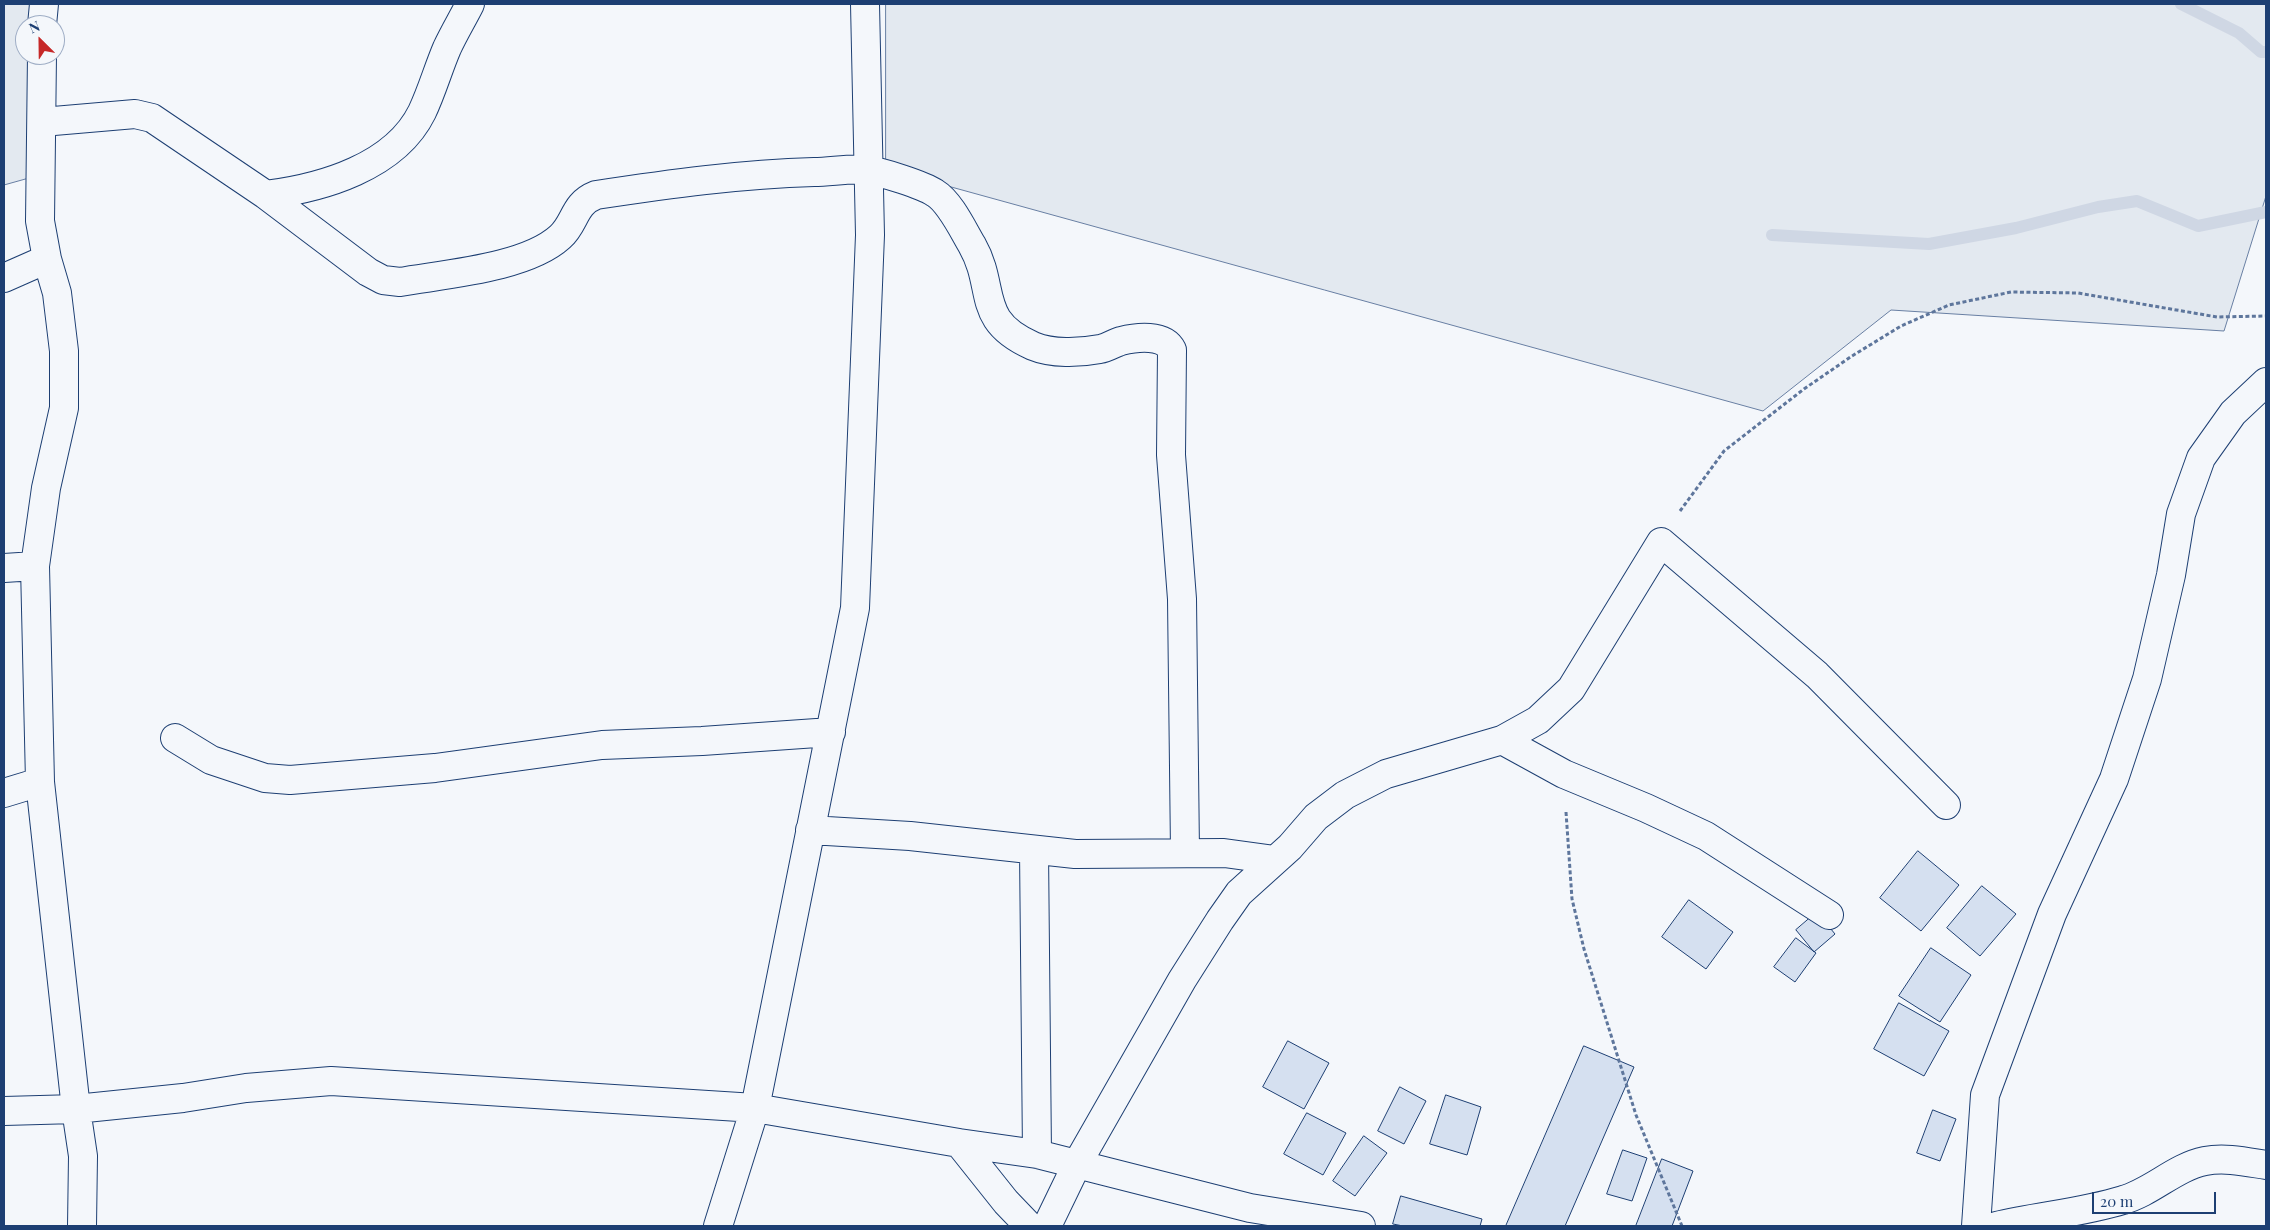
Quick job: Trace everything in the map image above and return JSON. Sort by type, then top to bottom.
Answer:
[{"type":"street","points":[[266,195],[299,191],[345,176],[385,155],[405,135],[421,113],[448,46],[470,4]]},
{"type":"street","points":[[718,1226],[755,1108],[855,608],[870,235],[867,170],[865,4]]},
{"type":"street","points":[[42,65],[42,122],[39,177],[40,221],[57,293],[64,351],[64,408],[46,488],[35,566],[40,782],[76,1109],[83,1156],[82,1226]]},
{"type":"street","points":[[42,122],[135,114],[152,118],[266,195],[368,272],[383,280],[400,282],[506,263],[538,251],[561,236],[581,203],[596,194],[755,174],[867,170],[915,184],[936,193],[958,220],[982,262],[986,295],[994,316],[1010,334],[1034,347],[1064,352],[1100,349],[1121,341],[1141,339],[1162,339],[1169,343],[1172,350],[1171,455],[1182,599],[1185,852]]},
{"type":"street","points":[[4,278],[48,259]]},
{"type":"street","points":[[1976,1226],[1985,1094],[2052,914],[2114,779],[2147,679],[2171,575],[2181,514],[2201,458],[2233,413],[2266,382]]},
{"type":"street","points":[[1047,1226],[1077,1164],[1182,980],[1239,894],[1290,847],[1316,817],[1345,795],[1386,774],[1502,740],[1538,720],[1571,690],[1661,542],[1817,675],[1946,805]]},
{"type":"street","points":[[4,568],[35,566]]},
{"type":"street","points":[[175,738],[211,760],[265,778],[290,780],[435,768],[602,745],[702,742],[831,732]]},
{"type":"street","points":[[1502,740],[1564,774],[1646,808],[1706,836],[1829,915]]},
{"type":"street","points":[[4,793],[40,782]]},
{"type":"street","points":[[810,830],[910,836],[1075,854],[1224,853],[1275,860]]},
{"type":"street","points":[[1034,850],[1037,1154]]},
{"type":"street","points":[[4,1111],[76,1109],[183,1098],[246,1088],[331,1081],[755,1108],[959,1143],[1037,1154],[1250,1208],[1361,1226]]},
{"type":"street","points":[[959,1143],[1006,1202],[1029,1226]]},
{"type":"street","points":[[1996,1226],[2054,1214],[2096,1208],[2129,1199],[2181,1171],[2206,1161],[2236,1161],[2266,1165]]},
{"type":"path","points":[[1661,542],[1687,500],[1724,451],[1804,389],[1852,356],[1901,326],[1949,305],[2011,292],[2078,293],[2217,317],[2266,316]]},
{"type":"path","points":[[1564,774],[1572,899],[1584,949],[1636,1115],[1682,1226]]},
{"type":"shaded area","points":[[4,4],[33,4],[32,15],[15,15],[15,65],[32,65],[29,178],[4,185]]},
{"type":"shaded area","points":[[886,4],[2266,4],[2266,196],[2224,331],[1891,310],[1763,411],[886,169]]},
{"type":"building","points":[[1918,851],[1959,885],[1921,931],[1880,898]]},
{"type":"building","points":[[1982,886],[2016,914],[1980,956],[1947,928]]},
{"type":"building","points":[[1689,900],[1733,932],[1706,969],[1662,937]]},
{"type":"building","points":[[1817,912],[1835,934],[1814,952],[1796,930]]},
{"type":"building","points":[[1796,938],[1816,953],[1795,982],[1774,967]]},
{"type":"building","points":[[1931,948],[1971,975],[1940,1022],[1899,996]]},
{"type":"building","points":[[1899,1003],[1949,1031],[1924,1076],[1874,1049]]},
{"type":"building","points":[[1288,1041],[1329,1063],[1304,1109],[1263,1087]]},
{"type":"building","points":[[1584,1046],[1634,1067],[1565,1226],[1506,1226]]},
{"type":"building","points":[[1400,1087],[1426,1101],[1404,1144],[1378,1131]]},
{"type":"building","points":[[1446,1095],[1481,1107],[1467,1155],[1430,1144]]},
{"type":"building","points":[[1933,1110],[1956,1119],[1940,1161],[1917,1153]]},
{"type":"building","points":[[1307,1113],[1346,1133],[1323,1175],[1284,1154]]},
{"type":"building","points":[[1364,1136],[1387,1153],[1355,1196],[1333,1181]]},
{"type":"building","points":[[1623,1150],[1647,1158],[1632,1201],[1607,1194]]},
{"type":"building","points":[[1662,1159],[1693,1171],[1672,1226],[1636,1226]]},
{"type":"building","points":[[1401,1196],[1482,1219],[1480,1226],[1403,1226],[1393,1224]]},
{"type":"waterway","points":[[2181,4],[2239,33],[2261,52],[2266,52]]},
{"type":"waterway","points":[[1772,235],[1929,244],[2016,228],[2098,207],[2137,201],[2198,226],[2266,212]]}]
